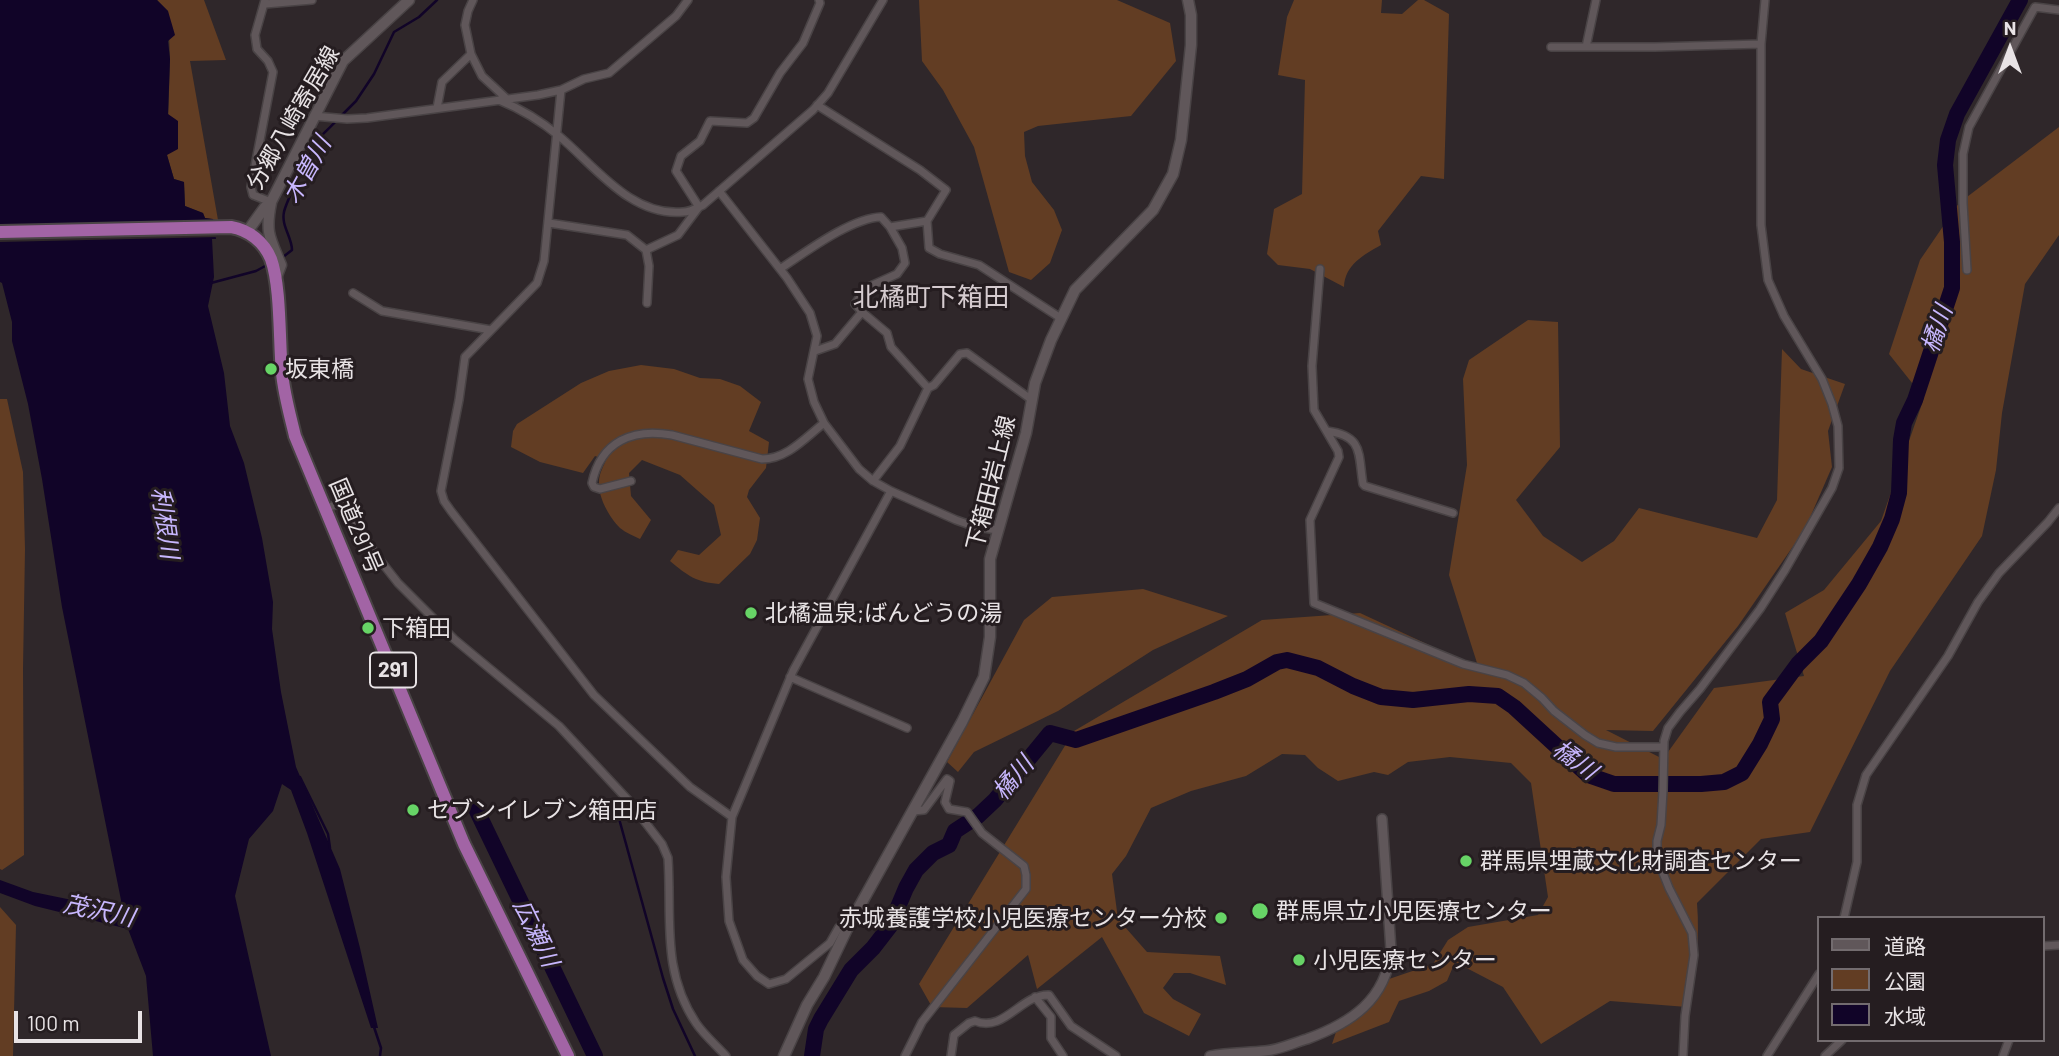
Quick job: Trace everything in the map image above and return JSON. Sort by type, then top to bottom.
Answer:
[{"type":"highway","points":[[0,232],[230,226],[247,232],[260,242],[275,265]]},
{"type":"highway","name":"国道291号","points":[[275,265],[282,376],[295,436],[464,844],[568,1056]]},
{"type":"main road","name":"分郷八崎寄居線","points":[[247,232],[265,206],[271,202],[343,61],[409,0]]},
{"type":"main road","name":"下箱田岩上線","points":[[784,1056],[847,929],[962,722],[984,677],[990,637],[990,559],[1026,433],[1035,383],[1051,340],[1075,290],[1153,210],[1173,174],[1181,139],[1191,45],[1188,0]]},
{"type":"main road","points":[[271,202],[268,235],[275,265]]},
{"type":"street","points":[[271,202],[253,195],[251,187],[273,72],[268,61],[257,49],[255,35],[265,2],[312,0]]},
{"type":"street","points":[[473,0],[465,25],[471,54],[482,76],[508,100]]},
{"type":"street","points":[[314,116],[367,118],[508,100],[561,90],[584,79],[609,72],[676,16],[688,0]]},
{"type":"street","points":[[699,207],[676,171],[681,156],[700,141],[710,121],[747,123],[754,118],[780,73],[803,43],[819,0]]},
{"type":"street","points":[[499,100],[517,107],[557,134],[625,195],[639,204],[666,212],[686,212],[703,205],[817,105],[828,93],[883,0]]},
{"type":"street","points":[[1586,47],[1596,0]]},
{"type":"street","points":[[1683,1056],[1685,1016],[1694,955],[1692,933],[1657,858],[1663,791],[1663,747],[1668,729],[1760,609],[1785,570],[1832,488],[1839,468],[1838,426],[1832,404],[1822,379],[1779,307],[1768,280],[1761,225],[1761,44],[1765,0]]},
{"type":"street","points":[[1968,270],[1963,203],[1963,154],[1969,128],[2035,7],[2059,10]]},
{"type":"street","points":[[1551,47],[1761,44]]},
{"type":"street","points":[[437,108],[442,82],[471,54]]},
{"type":"street","points":[[561,90],[544,261],[537,283],[465,357],[441,491],[444,501],[594,695],[690,787],[732,817]]},
{"type":"street","points":[[817,105],[920,170],[946,190],[927,221],[929,248],[979,265],[1059,317]]},
{"type":"street","points":[[719,191],[780,269],[810,313],[817,336],[808,379],[814,402],[824,423],[859,469],[891,491],[956,520],[976,527],[998,530]]},
{"type":"street","points":[[646,250],[678,235],[699,207]]},
{"type":"street","points":[[780,269],[821,242],[867,218],[881,217],[902,248],[905,263],[897,274],[866,288],[855,304],[887,334],[891,347],[928,388]]},
{"type":"street","points":[[890,227],[927,221]]},
{"type":"street","points":[[549,223],[627,235],[646,250],[649,266],[647,303]]},
{"type":"street","points":[[1320,269],[1312,366],[1314,410],[1339,457],[1310,520],[1314,603],[1463,664],[1524,683],[1554,711],[1598,743],[1616,747],[1663,747]]},
{"type":"street","points":[[353,293],[382,311],[491,330]]},
{"type":"street","points":[[815,351],[835,344],[862,312]]},
{"type":"street","points":[[873,481],[900,446],[928,388],[934,385],[960,354],[967,353],[1032,400]]},
{"type":"street","points":[[631,481],[600,489],[592,483],[599,464],[611,447],[630,435],[672,435],[768,459],[777,458],[789,451],[824,423]]},
{"type":"street","points":[[1327,431],[1344,435],[1356,444],[1365,486],[1453,513]]},
{"type":"street","points":[[847,929],[839,927],[830,943],[786,979],[769,985],[757,976],[743,960],[729,921],[726,877],[732,817],[790,677],[891,491]]},
{"type":"street","points":[[326,509],[339,503],[346,506],[376,555],[398,583],[454,639],[559,726],[628,800],[655,834],[668,858],[670,948],[674,978],[697,1024],[726,1056]]},
{"type":"street","points":[[1844,916],[1857,862],[1857,805],[1866,775],[1948,656],[1978,602],[1999,573],[2059,508]]},
{"type":"street","points":[[790,677],[907,729]]},
{"type":"street","points":[[905,1056],[922,1022],[1027,889],[1024,866],[982,834],[967,812],[949,809],[945,802],[950,781],[947,779],[924,810],[913,811]]},
{"type":"street","points":[[1210,1056],[1267,1051],[1296,1043],[1334,1029],[1353,1017],[1368,1002],[1389,967],[1391,950],[1382,819]]},
{"type":"street","points":[[1767,1056],[1818,976]]},
{"type":"street","points":[[951,1056],[954,1035],[969,1023],[1000,1021],[1041,994],[1049,995],[1071,1026],[1116,1056]]},
{"type":"street","points":[[1035,997],[1051,1017],[1051,1038],[1063,1056]]},
{"type":"street","points":[[1825,1056],[1840,1042]]},
{"type":"green space","points":[[157,0],[204,0],[226,60],[190,61],[218,220],[205,218],[203,213],[185,206],[184,182],[174,179],[167,155],[170,59],[168,11]]},
{"type":"green space","points":[[919,0],[1117,0],[1170,23],[1176,61],[1131,116],[1038,126],[1024,132],[1025,156],[1032,182],[1054,210],[1062,230],[1050,263],[1031,280],[1009,272],[974,147],[943,90],[922,61]]},
{"type":"green space","points":[[1294,0],[1382,0],[1381,13],[1402,14],[1418,0],[1424,0],[1449,14],[1444,179],[1421,176],[1378,231],[1381,245],[1351,267],[1344,287],[1310,269],[1278,265],[1267,254],[1274,209],[1302,194],[1305,80],[1278,75],[1287,17]]},
{"type":"green space","points":[[2059,127],[2059,235],[2025,284],[2002,413],[1996,470],[1982,536],[1890,671],[1810,832],[1761,839],[1697,903],[1696,955],[1687,1007],[1610,1001],[1541,1044],[1503,987],[1455,962],[1447,981],[1429,991],[1399,1001],[1389,1022],[1332,1044],[1336,1032],[1371,1007],[1389,979],[1433,964],[1448,940],[1468,927],[1538,915],[1548,897],[1531,783],[1511,763],[1450,757],[1408,762],[1388,775],[1374,772],[1338,781],[1318,768],[1305,755],[1282,754],[1246,776],[1191,791],[1151,808],[1126,856],[1112,874],[1118,919],[1147,952],[1220,956],[1226,985],[1190,973],[1174,973],[1163,988],[1173,999],[1201,1014],[1189,1036],[1144,1013],[1102,937],[1037,989],[1028,955],[967,1008],[932,1007],[919,984],[1074,731],[1262,620],[1360,613],[1496,676],[1477,663],[1449,575],[1467,465],[1463,379],[1469,360],[1528,320],[1558,322],[1560,447],[1516,500],[1543,536],[1582,562],[1614,541],[1639,508],[1757,538],[1777,500],[1782,349],[1801,369],[1845,384],[1828,431],[1832,467],[1805,529],[1738,626],[1653,731],[1606,730],[1663,759],[1714,688],[1804,676],[1785,613],[1824,590],[1881,521],[1924,398],[1889,354],[1920,260],[1959,203]]},
{"type":"green space","points":[[641,365],[674,369],[700,378],[720,379],[740,386],[761,402],[749,431],[769,442],[766,468],[749,490],[747,497],[760,518],[757,540],[750,554],[719,584],[693,577],[670,561],[678,550],[699,555],[721,535],[714,505],[680,475],[642,460],[629,473],[631,496],[651,520],[640,539],[620,528],[602,500],[599,479],[606,460],[595,456],[583,473],[540,462],[511,447],[513,431],[517,424],[581,383],[609,371]]},
{"type":"green space","points":[[0,399],[7,399],[23,472],[25,549],[24,855],[2,870],[0,869]]},
{"type":"green space","points":[[1143,589],[1228,616],[1153,650],[1058,711],[974,752],[958,772],[947,762],[1024,620],[1052,597]]},
{"type":"green space","points":[[0,907],[16,925],[13,1056],[0,1056]]},
{"type":"water","points":[[0,0],[157,0],[168,11],[175,35],[168,41],[168,114],[178,121],[178,149],[167,155],[174,179],[184,182],[185,206],[203,213],[205,218],[213,219],[216,239],[212,239],[214,277],[208,306],[224,373],[230,426],[244,463],[262,538],[273,602],[272,629],[281,692],[296,767],[340,869],[378,1028],[371,1028],[307,833],[291,790],[282,784],[273,811],[249,839],[235,896],[271,1056],[153,1056],[146,976],[128,929],[35,906],[0,893],[0,880],[33,892],[121,910],[62,607],[28,404],[12,341],[12,322],[0,282]]},
{"type":"pier","points":[[217,221],[218,237],[0,242],[0,226]]},
{"type":"waterway","name":"木曽川","points":[[341,116],[356,101],[374,74],[394,32],[419,17],[437,0]]},
{"type":"waterway","name":"橘川","points":[[812,1056],[816,1029],[821,1019],[851,970],[890,926],[916,870],[933,853],[949,845],[955,831],[978,816],[995,800],[1050,733],[1076,740],[1214,692],[1247,679],[1277,662],[1287,660],[1318,668],[1381,697],[1413,700],[1469,694],[1498,696],[1514,707],[1588,775],[1614,784],[1701,784],[1724,782],[1742,773],[1772,719],[1770,702],[1798,664],[1821,641],[1859,584],[1892,519],[1899,493],[1904,423],[1915,400],[1952,288],[1952,242],[1945,165],[1948,140],[1957,114],[2020,0]]},
{"type":"waterway","name":"木曽川","points":[[283,257],[292,250],[284,222],[286,206],[317,141],[336,121]]},
{"type":"waterway","name":"木曽川","points":[[211,283],[256,271],[267,265]]},
{"type":"waterway","points":[[300,777],[328,834],[330,848]]},
{"type":"waterway","points":[[615,804],[663,978],[673,1009],[695,1056]]},
{"type":"waterway","name":"広瀬川","points":[[477,811],[595,1056]]},
{"type":"waterway","points":[[374,1027],[381,1048],[380,1056]]},
{"type":"place","name":"坂東橋","points":[[271,369]]},
{"type":"place","name":"北橘温泉;ばんどうの湯","points":[[751,613]]},
{"type":"place","name":"下箱田","points":[[368,628]]},
{"type":"place","name":"セブンイレブン箱田店","points":[[413,810]]},
{"type":"place","name":"群馬県埋蔵文化財調査センター","points":[[1466,861]]},
{"type":"place","name":"群馬県立小児医療センター","points":[[1260,911]]},
{"type":"place","name":"赤城養護学校小児医療センター分校","points":[[1221,918]]},
{"type":"place","name":"小児医療センター","points":[[1299,960]]},
{"type":"district","name":"北橘町下箱田","points":[[931,297]]},
{"type":"water label","name":"利根川","points":[[165,523]]},
{"type":"water label","name":"茂沢川","points":[[99,911]]}]
